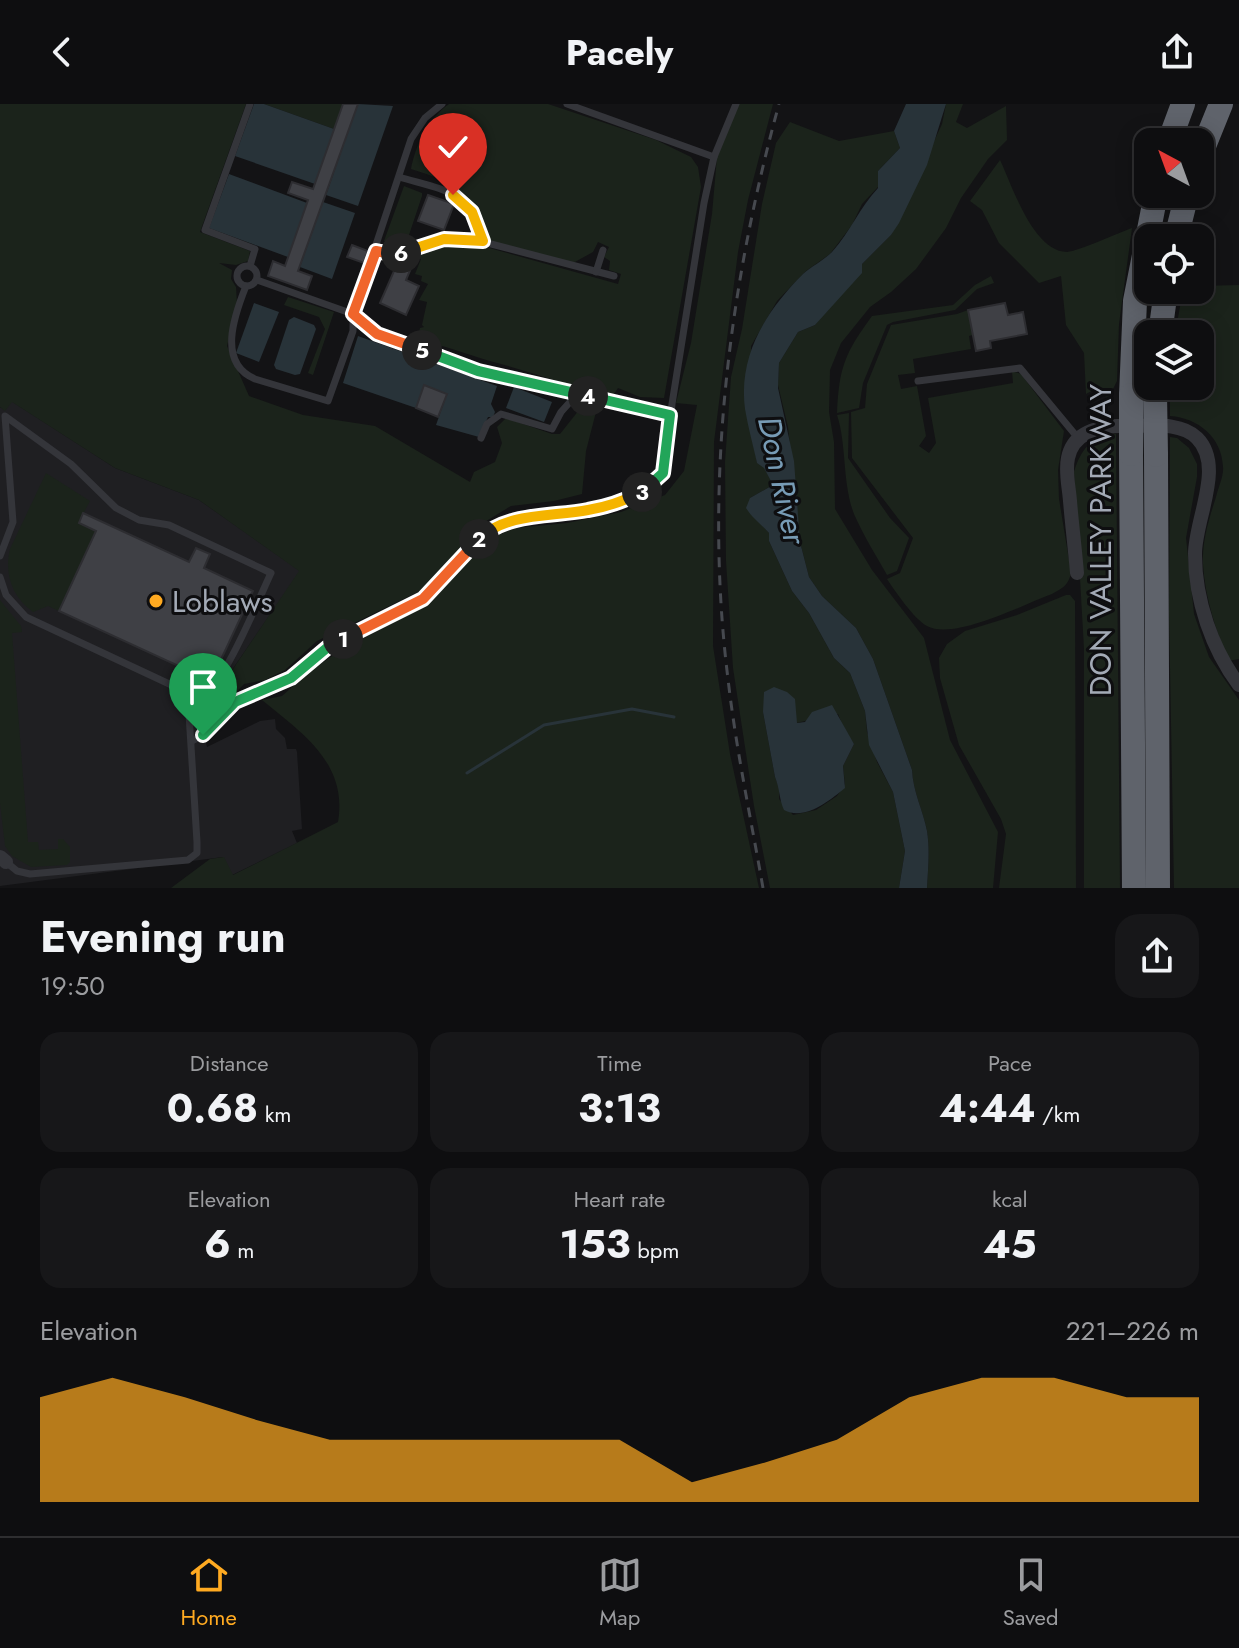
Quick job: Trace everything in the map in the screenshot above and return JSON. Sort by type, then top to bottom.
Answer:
[{"type":"highway","points":[[1174,128],[1183,104]]},
{"type":"highway","points":[[1211,128],[1221,104]]},
{"type":"highway","name":"DON VALLEY PARKWAY","points":[[1153,208],[1135,301],[1131,395],[1143,454],[1158,888]]},
{"type":"highway","name":"DON VALLEY PARKWAY","points":[[1134,888],[1143,454],[1154,400]]},
{"type":"street","points":[[1077,573],[1068,459],[1079,440],[1092,430],[1111,425],[1173,427],[1196,438],[1207,454],[1210,467],[1196,543],[1197,578],[1216,648],[1239,685]]},
{"type":"lane","points":[[250,104],[205,230],[255,249],[250,266]]},
{"type":"lane","points":[[442,104],[427,115],[414,133],[353,314],[353,331],[330,398],[325,402],[247,376],[234,363],[233,329],[246,286],[257,280],[353,314],[377,334],[478,371],[670,415]]},
{"type":"lane","points":[[567,104],[714,157]]},
{"type":"lane","points":[[192,741],[205,734],[235,702],[291,678],[328,647],[423,599],[474,543],[498,525],[613,505],[654,483],[665,467],[670,415],[714,157],[736,104]]},
{"type":"lane","points":[[399,177],[440,189],[462,201],[472,212],[483,241]]},
{"type":"lane","points":[[376,251],[395,254],[447,239],[483,241],[614,276]]},
{"type":"lane","points":[[596,272],[603,250]]},
{"type":"lane","points":[[250,266],[257,273],[257,280]]},
{"type":"lane","points":[[246,286],[240,283],[237,274],[243,267],[250,266]]},
{"type":"lane","points":[[918,381],[1020,368],[1079,440]]},
{"type":"lane","points":[[481,438],[487,424],[501,414],[552,429],[561,412],[578,393]]},
{"type":"lane","points":[[0,556],[13,522],[2,414]]},
{"type":"lane","points":[[2,414],[71,464],[116,508],[139,520],[169,525],[271,573],[214,687],[202,697],[188,698]]},
{"type":"lane","points":[[0,577],[6,595],[26,617],[180,689],[188,698],[197,842],[194,856],[178,861],[30,874],[17,871],[3,859]]},
{"type":"shaded area","points":[[0,104],[246,104],[200,232],[250,251],[248,261],[236,265],[219,263],[232,270],[231,279],[236,287],[237,304],[227,346],[249,396],[303,415],[375,426],[470,482],[474,472],[495,462],[502,443],[497,427],[506,418],[560,434],[583,405],[597,408],[586,451],[582,494],[511,506],[483,523],[420,591],[317,641],[285,670],[265,680],[244,684],[216,713],[208,706],[299,571],[199,500],[115,468],[12,402],[5,411],[0,407]]},
{"type":"shaded area","points":[[264,104],[343,104],[334,129]]},
{"type":"shaded area","points":[[449,104],[548,104],[656,140],[691,157],[698,167],[701,187],[664,398],[640,397],[618,388],[612,397],[417,341],[420,328],[424,327],[427,302],[419,300],[428,284],[421,281],[422,276],[415,274],[421,259],[409,255],[441,242],[464,241],[618,284],[621,274],[609,270],[610,261],[604,257],[609,247],[598,242],[593,252],[573,263],[493,242],[484,234],[460,193],[441,180],[411,169],[424,133]]},
{"type":"shaded area","points":[[735,104],[773,104],[738,252],[714,442],[713,646],[730,754],[759,888],[171,888],[210,859],[224,857],[233,875],[338,822],[339,801],[329,766],[306,738],[262,700],[282,696],[311,670],[346,647],[434,598],[490,538],[516,528],[567,523],[621,512],[665,495],[684,471],[697,405],[676,403],[691,343],[712,214],[717,157]]},
{"type":"shaded area","points":[[946,104],[963,104],[956,122],[967,128],[1006,106],[1007,140],[988,159],[961,198],[946,228],[916,269],[870,307],[841,343],[830,370],[829,412],[834,442],[835,509],[872,570],[924,638],[950,740],[998,832],[993,888],[927,888],[927,831],[912,770],[873,659],[856,628],[822,596],[809,577],[800,542],[788,427],[778,385],[779,363],[798,332],[815,325],[862,264],[891,235],[942,124]]},
{"type":"shaded area","points":[[790,122],[839,141],[894,131],[900,148],[878,171],[878,187],[862,204],[852,225],[830,254],[806,271],[777,301],[751,346],[752,437],[757,462],[764,467],[773,485],[750,498],[760,522],[769,533],[769,541],[792,591],[809,613],[834,658],[850,673],[865,711],[867,732],[877,762],[893,792],[905,851],[899,888],[770,888],[754,806],[733,668],[726,561],[725,462],[731,377],[776,143]],"holes":[[[796,710],[796,723],[838,714],[854,744],[843,766],[845,784],[837,796],[816,810],[793,815],[779,799],[763,712]]]},
{"type":"shaded area","points":[[1000,160],[1025,215],[1044,241],[1055,249],[1073,251],[1132,228],[1119,324],[1117,381],[1108,399],[1097,388],[1086,394],[1084,353],[1066,325],[1061,276],[1039,283],[999,243],[982,210],[970,201]]},
{"type":"shaded area","points":[[404,186],[422,193],[422,196],[409,235],[399,235],[395,245],[384,241]]},
{"type":"shaded area","points":[[991,276],[994,283],[977,289],[955,310],[887,325],[863,383],[859,408],[837,413],[845,361],[872,316],[953,305],[975,285]]},
{"type":"shaded area","points":[[1239,285],[1239,659],[1228,661],[1212,614],[1203,564],[1206,530],[1223,474],[1222,456],[1207,431],[1190,421],[1170,416],[1170,400],[1214,400],[1214,320],[1178,320],[1180,304],[1214,304],[1214,286]]},
{"type":"shaded area","points":[[288,297],[334,312],[313,375],[308,373],[325,329],[319,317],[284,305]]},
{"type":"shaded area","points":[[968,310],[973,335],[969,336],[971,349],[913,359],[915,373],[898,375],[901,389],[917,386],[926,436],[919,446],[929,453],[936,443],[928,398],[1013,383],[1012,371],[1021,374],[1064,431],[1058,470],[1059,499],[1071,572],[1065,586],[1052,594],[971,625],[939,629],[927,626],[916,617],[887,579],[900,573],[913,538],[852,458],[851,412],[865,408],[867,384],[891,325]]},
{"type":"shaded area","points":[[11,401],[115,468],[199,500],[300,571],[208,705],[216,713],[203,729],[207,747],[260,721],[275,719],[276,729],[285,738],[287,749],[296,749],[297,752],[302,829],[292,831],[297,843],[232,875],[223,857],[0,886],[0,407],[5,410]]},
{"type":"shaded area","points":[[849,413],[848,458],[890,518],[909,538],[897,571],[887,575],[861,530],[850,502],[837,415]]},
{"type":"shaded area","points":[[1116,434],[1120,888],[1084,888],[1084,649],[1074,472],[1088,445]]},
{"type":"shaded area","points":[[1170,437],[1177,438],[1189,448],[1197,464],[1186,538],[1194,614],[1209,657],[1239,700],[1239,888],[1174,888],[1169,612]]},
{"type":"shaded area","points":[[46,473],[90,501],[79,522],[96,531],[59,611],[48,606],[33,612],[11,584],[8,558]]},
{"type":"shaded area","points":[[1066,595],[1075,601],[1076,888],[999,888],[1006,834],[1001,819],[959,745],[940,678],[939,658],[947,644],[965,631]]},
{"type":"shaded area","points":[[0,600],[21,626],[22,632],[12,633],[28,842],[38,842],[39,850],[58,849],[58,839],[63,839],[70,847],[70,862],[67,865],[31,867],[12,856],[5,846],[0,803]]},
{"type":"water","points":[[254,104],[264,104],[334,129],[315,184],[235,156]]},
{"type":"water","points":[[358,104],[393,106],[358,206],[326,195]]},
{"type":"water","name":"Don River","points":[[906,104],[946,104],[927,165],[899,223],[862,264],[862,273],[815,325],[798,332],[779,363],[778,388],[794,461],[800,542],[809,577],[822,596],[856,628],[873,659],[912,770],[927,831],[927,888],[899,888],[905,851],[893,792],[869,745],[865,711],[850,673],[834,658],[809,613],[792,591],[769,541],[769,533],[746,508],[750,498],[773,485],[764,468],[757,463],[745,409],[746,370],[751,352],[777,303],[803,274],[832,252],[878,188],[878,171],[900,148],[894,131]]},
{"type":"water","points":[[229,174],[307,203],[288,257],[209,228]]},
{"type":"water","points":[[323,202],[355,213],[332,279],[300,267]]},
{"type":"water","points":[[254,303],[279,312],[259,362],[236,353]]},
{"type":"water","points":[[294,317],[314,325],[316,329],[300,374],[295,375],[276,369],[274,365],[289,320]]},
{"type":"water","points":[[358,336],[497,386],[491,404],[495,412],[493,417],[488,417],[479,437],[436,425],[447,394],[425,385],[416,408],[343,383]]},
{"type":"water","points":[[514,387],[552,402],[544,422],[506,408]]},
{"type":"water","points":[[774,687],[795,699],[797,723],[805,722],[812,712],[832,705],[854,744],[843,766],[845,788],[824,804],[800,813],[784,810],[775,777],[763,712],[764,692]]},
{"type":"building","points":[[343,104],[358,104],[298,271],[312,276],[307,290],[268,276],[273,261],[285,266],[308,200],[288,193],[292,182],[313,189]]},
{"type":"building","points":[[428,195],[454,204],[444,230],[418,221]]},
{"type":"building","points":[[352,245],[368,251],[364,263],[347,257]]},
{"type":"building","points":[[401,255],[414,261],[406,280],[419,286],[406,315],[380,303]]},
{"type":"building","points":[[1005,303],[1008,315],[1023,312],[1027,334],[990,341],[991,348],[976,351],[968,310]]},
{"type":"building","points":[[424,385],[447,394],[438,417],[416,408]]},
{"type":"building","name":"Loblaws","points":[[83,513],[189,562],[196,548],[210,554],[204,568],[253,591],[211,681],[59,611],[96,531],[79,523]]},
{"type":"waterway","points":[[467,773],[544,725],[632,709],[674,717]]},
{"type":"railway","points":[[763,888],[728,679],[721,607],[720,462],[734,317],[746,245],[779,104]]},
{"type":"place","name":"Loblaws","points":[[156,601]]},
{"type":"route","points":[[203,735],[235,702],[291,678],[328,647],[423,599],[474,543],[498,525],[613,505],[639,493],[663,473],[670,415],[478,371],[377,334],[353,314],[376,251],[403,253],[447,239],[483,241],[472,212],[453,195]]}]
